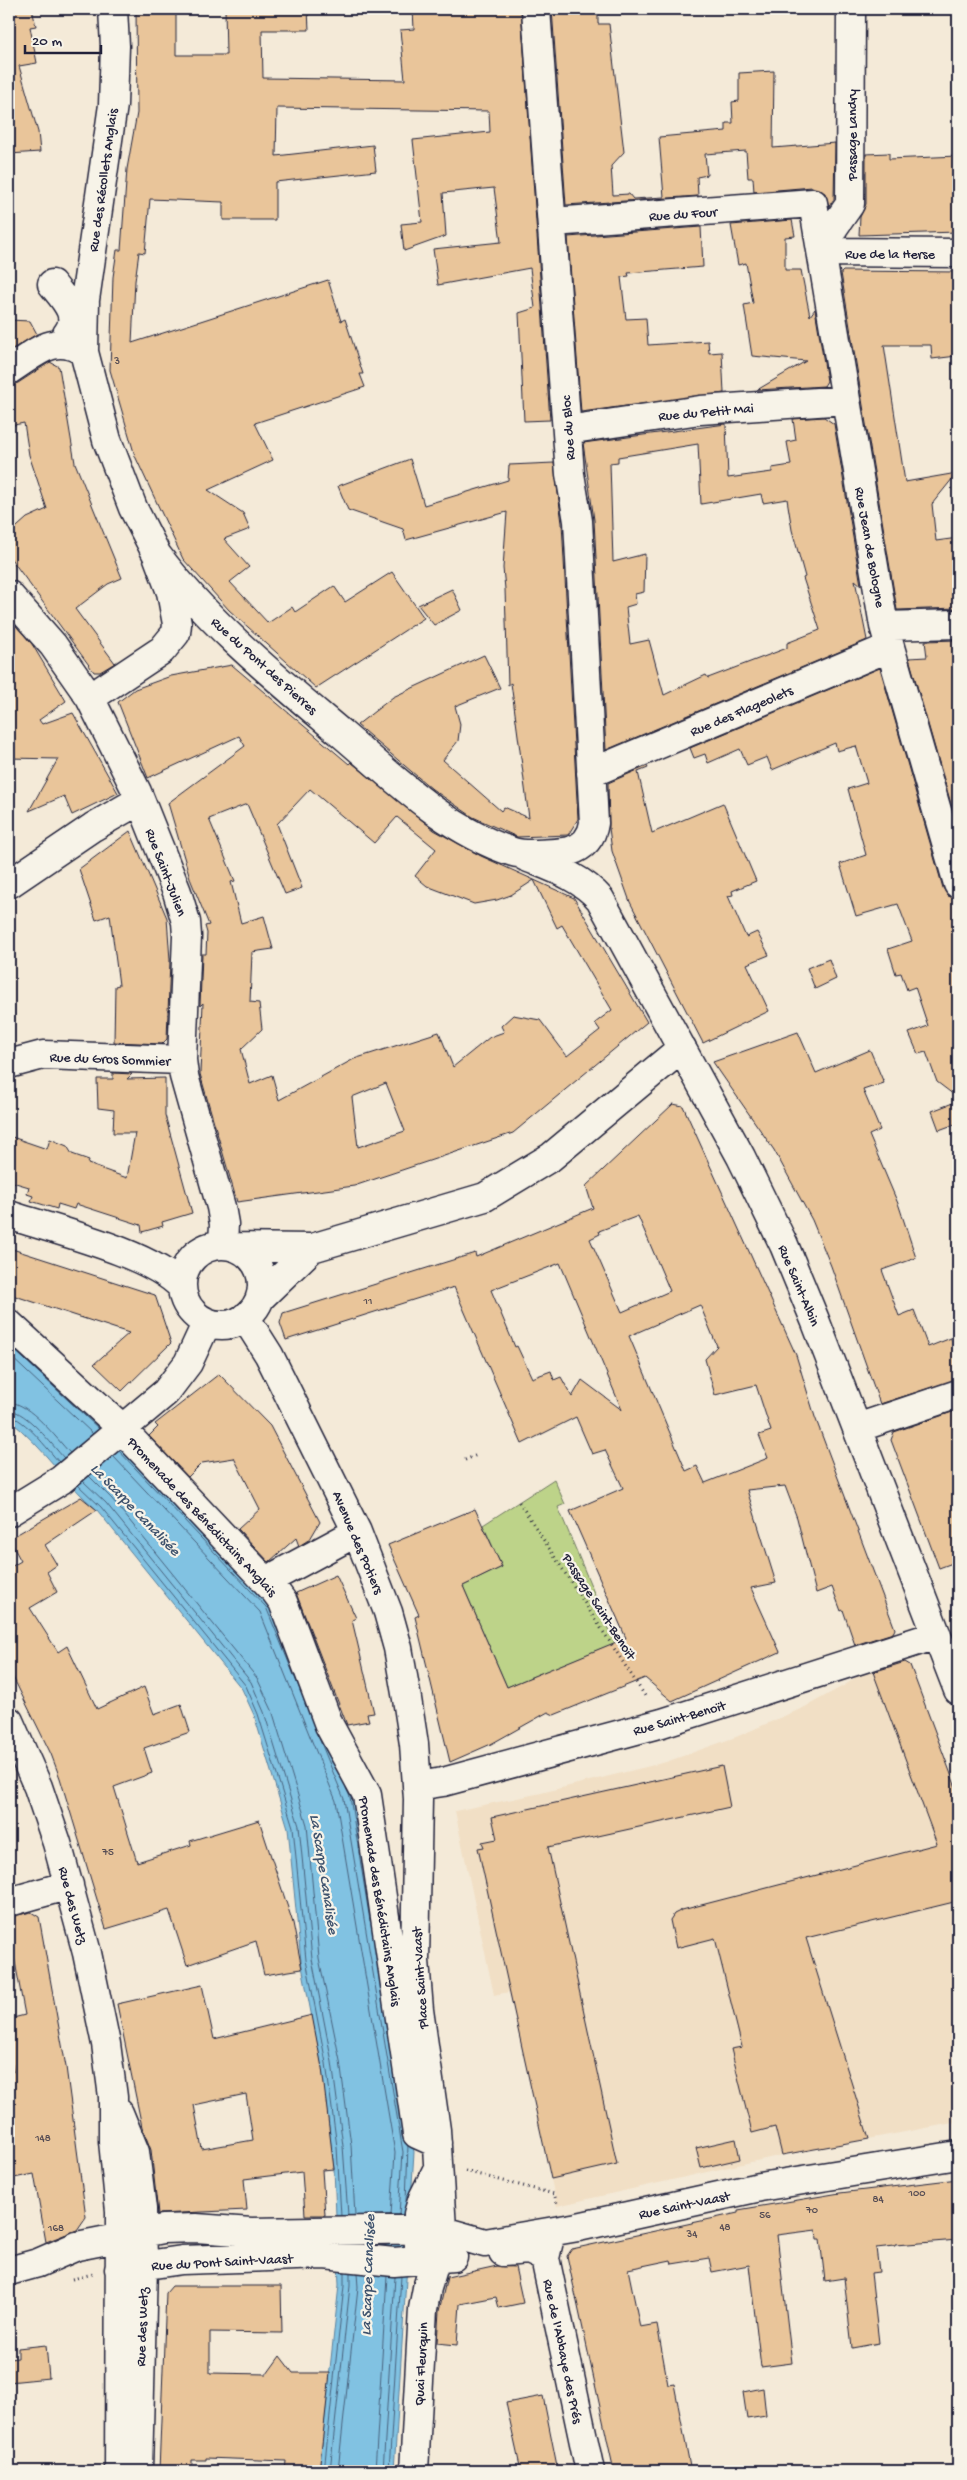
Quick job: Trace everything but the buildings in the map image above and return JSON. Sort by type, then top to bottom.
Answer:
[{"type":"street","name":"Rue des Récollets Anglais","points":[[113,9],[115,46],[113,105],[85,300],[84,352],[98,407],[116,463],[133,508],[157,555]]},
{"type":"street","name":"Rue du Bloc","points":[[536,9],[570,474],[578,522],[594,823],[593,831],[584,844]]},
{"type":"street","name":"Passage Landry","points":[[822,252],[834,228],[850,204],[851,9]]},
{"type":"street","name":"Rue du Four","points":[[553,222],[813,203]]},
{"type":"street","name":"Rue Jean de Bologne","points":[[813,203],[887,636],[958,884]]},
{"type":"street","points":[[52,284],[80,264],[92,242]]},
{"type":"street","name":"Rue de la Herse","points":[[822,252],[958,253]]},
{"type":"street","points":[[52,284],[85,300]]},
{"type":"street","points":[[9,370],[69,331],[73,321],[71,309],[52,284]]},
{"type":"street","points":[[52,343],[70,344],[84,352]]},
{"type":"street","name":"Rue du Petit Mai","points":[[567,430],[700,410],[846,400]]},
{"type":"street","points":[[90,698],[162,650],[176,633],[176,613],[157,555]]},
{"type":"street","name":"Rue du Pont des Pierres","points":[[157,555],[179,584],[250,656],[413,793],[470,833],[575,878],[593,891],[600,899]]},
{"type":"street","name":"Rue Saint-Julien","points":[[9,595],[53,645],[90,698],[140,800],[177,892],[186,922],[182,1060],[187,1090],[221,1207],[224,1224],[220,1247]]},
{"type":"street","points":[[887,636],[958,624]]},
{"type":"street","name":"Rue des Flageolets","points":[[591,773],[887,636]]},
{"type":"street","points":[[9,884],[93,826],[140,800]]},
{"type":"street","name":"Rue du Pont des Pierres","points":[[516,852],[563,852],[577,849],[584,844]]},
{"type":"street","name":"Rue Saint-Albin","points":[[600,899],[741,1157],[784,1245],[958,1690]]},
{"type":"street","points":[[122,1252],[165,1254],[220,1247],[312,1248],[470,1202],[497,1191],[551,1157],[682,1048]]},
{"type":"street","name":"Rue du Gros Sommier","points":[[16,1061],[56,1055],[182,1060]]},
{"type":"street","points":[[9,1215],[122,1252],[167,1274],[182,1287],[190,1308],[207,1322],[224,1325],[252,1308],[312,1248]]},
{"type":"street","points":[[182,1287],[188,1263],[220,1247],[251,1257],[258,1267],[262,1279],[252,1308]]},
{"type":"street","name":"Avenue des Potiers","points":[[252,1308],[269,1355],[357,1532],[385,1603],[398,1648],[414,1744],[417,1786]]},
{"type":"street","points":[[9,1512],[61,1480],[158,1399],[178,1378],[188,1363],[207,1322]]},
{"type":"street","name":"Promenade des Bénédictains Anglais","points":[[9,1324],[122,1430],[266,1581],[283,1602],[329,1724],[367,1795],[416,2134],[446,2161]]},
{"type":"street","points":[[857,1428],[958,1394]]},
{"type":"street","points":[[266,1581],[357,1532]]},
{"type":"street","name":"Rue Saint-Benoït","points":[[417,1786],[443,1782],[662,1723],[937,1635]]},
{"type":"street","name":"Rue des Wetz","points":[[9,1721],[38,1787],[69,1885],[87,1953],[106,2044],[113,2097],[113,2141],[120,2211],[131,2252],[138,2471]]},
{"type":"street","name":"Place Saint-Vaast","points":[[417,1786],[415,1961],[419,2010],[446,2161],[427,2243]]},
{"type":"street","points":[[9,1902],[69,1885]]},
{"type":"street","points":[[427,2243],[497,2232],[815,2165],[958,2143]]},
{"type":"street","name":"Rue Saint-Vaast","points":[[427,2243],[485,2243],[557,2220],[958,2155]]},
{"type":"street","points":[[427,2243],[522,2249],[536,2252],[544,2258],[557,2220]]},
{"type":"street","name":"Rue du Pont Saint-Vaast","points":[[131,2252],[189,2228],[252,2232],[323,2243],[427,2243]]},
{"type":"street","name":"Quai Fleurquin","points":[[414,2471],[423,2309],[428,2282],[427,2243]]},
{"type":"street","points":[[9,2271],[38,2263],[77,2246],[131,2252]]},
{"type":"street","points":[[9,2283],[131,2252]]},
{"type":"street","name":"Rue des Wetz","points":[[119,2471],[131,2252]]},
{"type":"street","name":"Rue de l'Abbaye des Prés","points":[[544,2258],[590,2471]]},
{"type":"path","points":[[465,1460],[476,1455]]},
{"type":"path","name":"Passage Saint-Benoït","points":[[519,1502],[662,1723]]},
{"type":"path","points":[[446,2161],[521,2187],[554,2194],[557,2220]]},
{"type":"shaded area","points":[[898,1658],[910,1665],[958,1793],[958,2122],[782,2155],[557,2206],[509,1992],[494,1995],[455,1811],[541,1793],[666,1762],[736,1737],[805,1707],[845,1685],[871,1667]]},
{"type":"green space","points":[[554,1479],[565,1504],[558,1507],[615,1643],[507,1687],[463,1586],[502,1567],[483,1525]]},
{"type":"water","name":"La Scarpe Canalisée","points":[[9,1330],[276,1601],[355,1796],[414,2152],[394,2471],[319,2471],[339,2285],[334,2169],[321,2064],[301,1961],[288,1828],[254,1715],[242,1689],[97,1510],[33,1441],[9,1420]]}]
